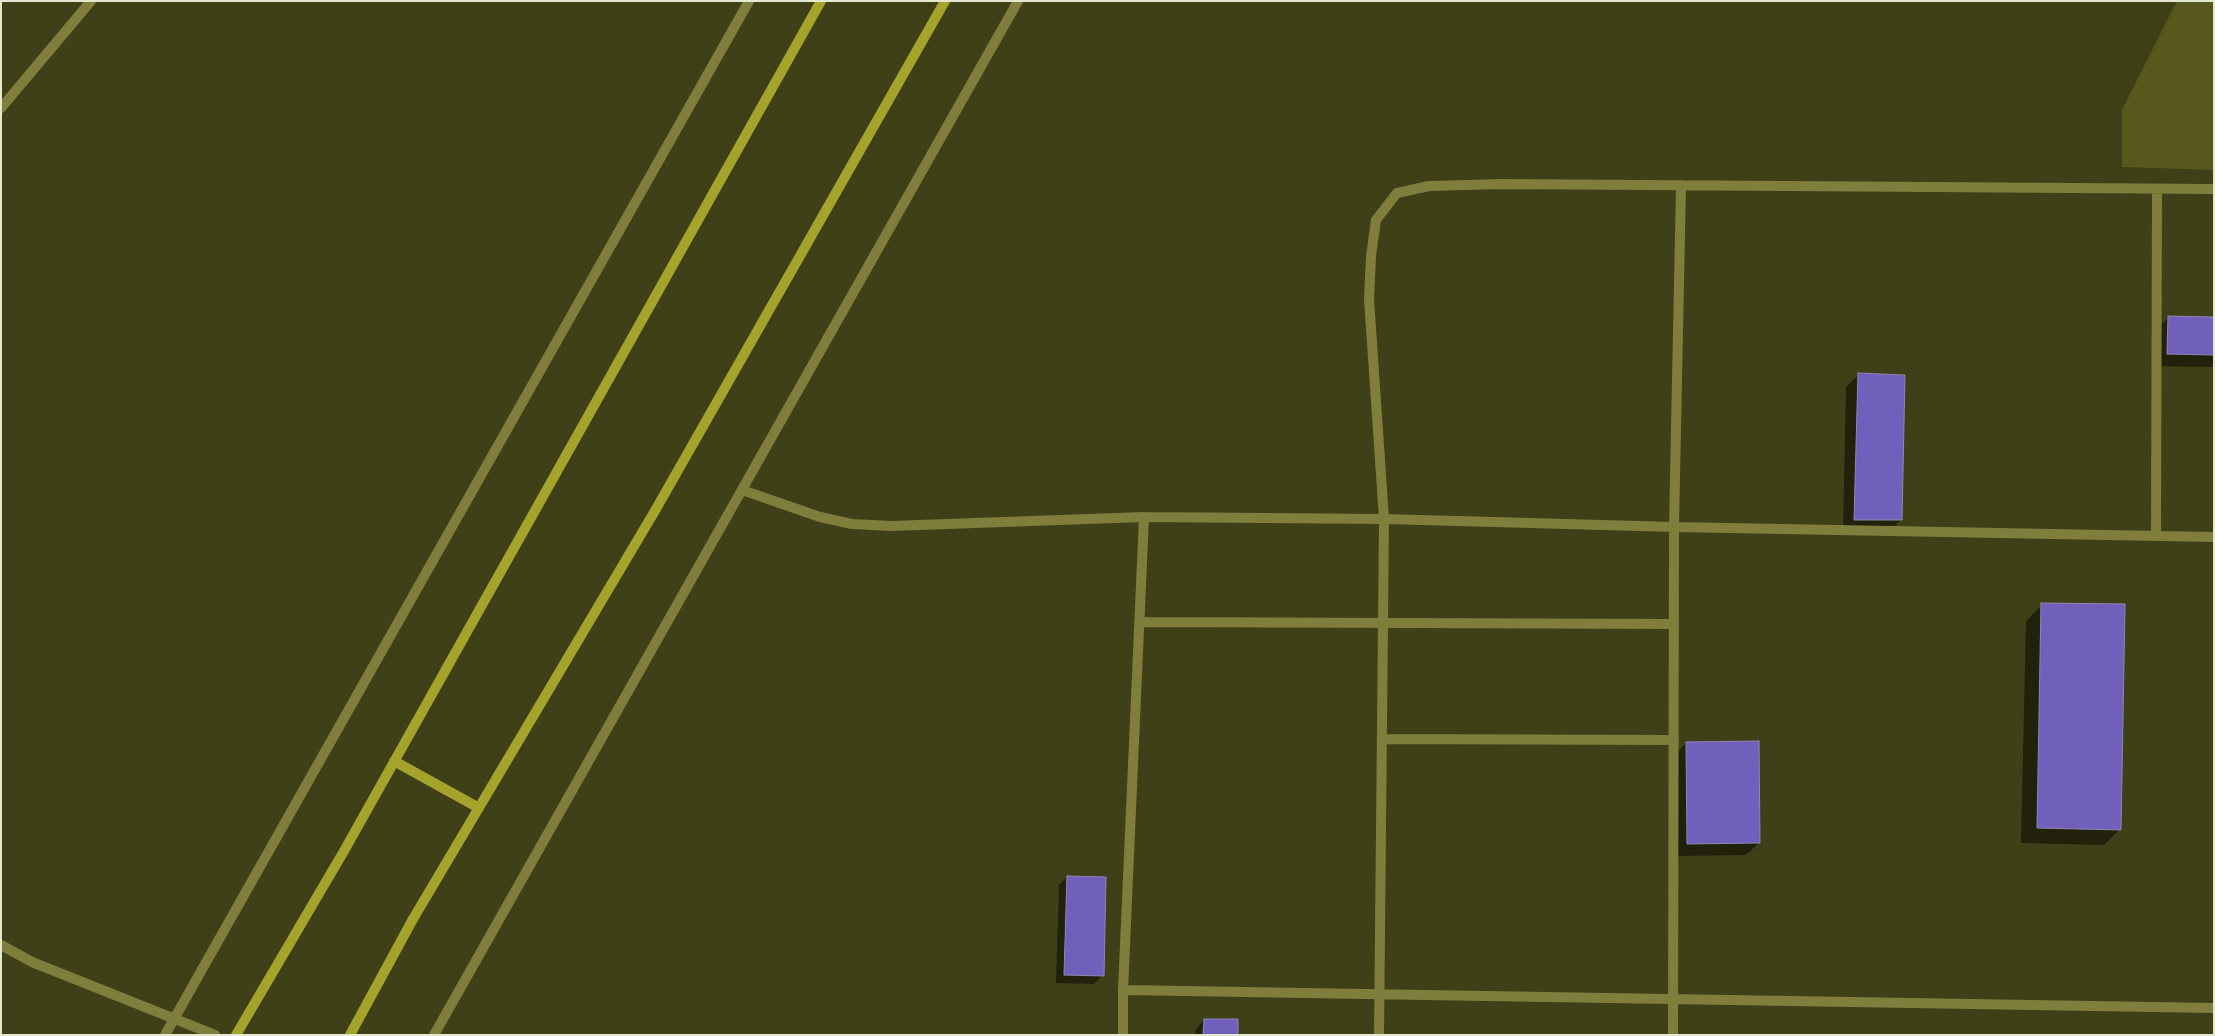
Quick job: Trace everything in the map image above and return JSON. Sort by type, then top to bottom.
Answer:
[{"type":"street","points":[[1,108],[91,1]]},
{"type":"street","points":[[165,1035],[749,1]]},
{"type":"street","points":[[236,1035],[394,761],[821,1]]},
{"type":"street","points":[[350,1035],[413,919],[661,500],[945,1]]},
{"type":"street","points":[[434,1035],[1018,1]]},
{"type":"street","points":[[1379,1035],[1384,518],[1369,299],[1370,265],[1376,220],[1398,193],[1429,186],[1501,184],[2214,189]]},
{"type":"street","points":[[1673,1035],[1674,527],[1682,185]]},
{"type":"street","points":[[2156,536],[2157,189]]},
{"type":"street","points":[[742,490],[820,517],[852,524],[891,526],[1144,517],[1384,518],[1674,527],[2214,537]]},
{"type":"street","points":[[1123,1035],[1123,990],[1144,517]]},
{"type":"street","points":[[1140,622],[1674,624]]},
{"type":"street","points":[[1382,739],[1674,740]]},
{"type":"street","points":[[394,761],[479,808]]},
{"type":"street","points":[[1,945],[32,962],[214,1035]]},
{"type":"street","points":[[1123,990],[2214,1008]]},
{"type":"shaded area","points":[[2177,1],[2214,1],[2214,170],[2122,167],[2122,110]]},
{"type":"building","points":[[2168,316],[2214,317],[2214,355],[2167,354]]},
{"type":"building","points":[[1858,373],[1905,375],[1902,520],[1854,520]]},
{"type":"building","points":[[2041,603],[2125,604],[2121,830],[2037,828]]},
{"type":"building","points":[[1759,741],[1760,843],[1687,844],[1686,742]]},
{"type":"building","points":[[1067,876],[1106,877],[1104,976],[1064,975]]},
{"type":"building","points":[[1204,1019],[1238,1019],[1238,1035],[1203,1035]]}]
